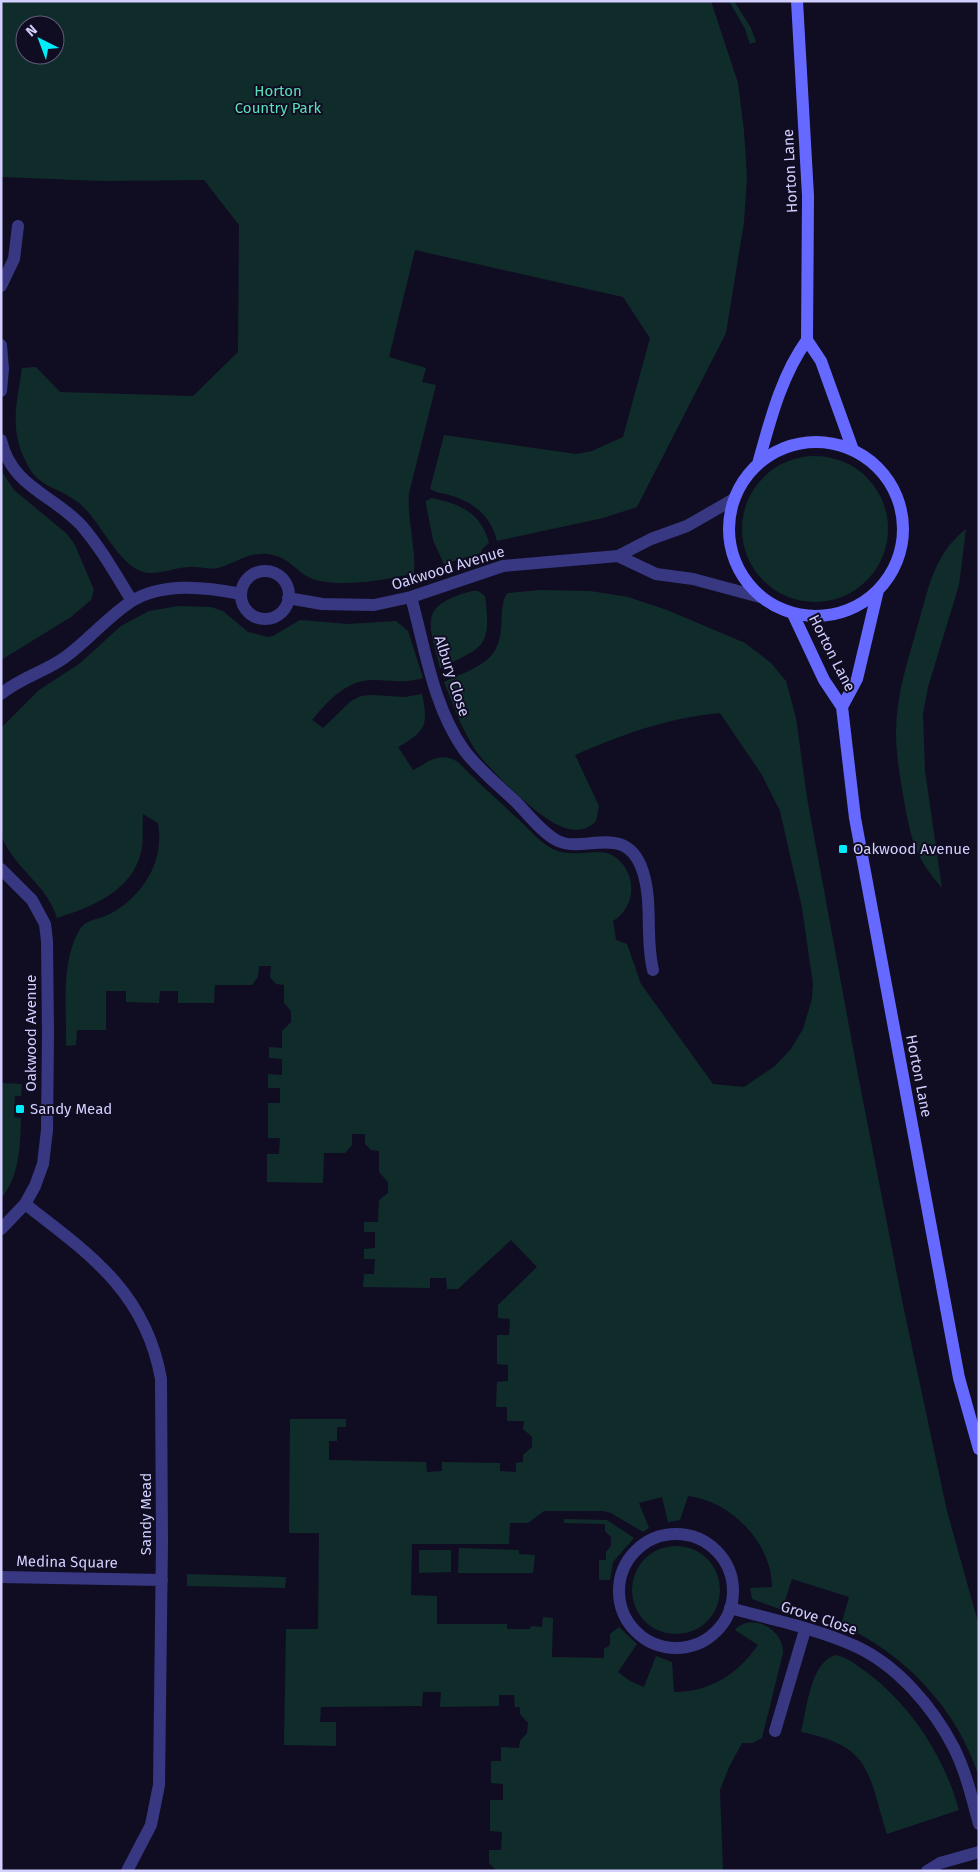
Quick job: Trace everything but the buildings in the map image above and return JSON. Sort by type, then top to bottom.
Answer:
[{"type":"street","name":"Horton Lane","points":[[797,1],[808,196],[807,340]]},
{"type":"street","points":[[1,286],[14,259],[18,226]]},
{"type":"street","points":[[758,464],[770,420],[792,360],[807,340],[821,362],[853,450]]},
{"type":"street","points":[[1,345],[3,369],[1,391]]},
{"type":"street","points":[[1,440],[5,454],[16,474],[78,523],[99,548],[132,601]]},
{"type":"street","points":[[618,556],[656,574],[693,580],[760,597],[793,614],[824,616],[853,608],[878,590],[897,563],[904,530],[898,497],[880,469],[853,450],[827,443],[814,442],[793,444],[775,452],[758,464],[743,480],[734,499],[728,535],[738,569],[760,597]]},
{"type":"street","name":"Oakwood Avenue","points":[[288,598],[322,604],[361,606],[411,597],[503,566],[618,556],[652,539],[687,526],[734,499]]},
{"type":"street","points":[[267,571],[276,574],[283,580],[288,589],[288,598],[279,614],[262,619],[253,616],[246,610],[240,594],[243,584],[249,577],[257,572],[267,571]]},
{"type":"street","points":[[1,694],[19,681],[63,659],[132,601],[150,593],[172,588],[208,589],[240,594]]},
{"type":"street","name":"Horton Lane","points":[[842,708],[857,679],[878,590]]},
{"type":"street","name":"Albury Close","points":[[411,597],[439,700],[452,728],[476,764],[558,840],[572,844],[609,842],[625,848],[633,854],[640,865],[648,898],[648,940],[652,970]]},
{"type":"street","name":"Horton Lane","points":[[793,614],[824,680],[842,708],[857,828],[959,1378],[979,1449]]},
{"type":"street","name":"Oakwood Avenue","points":[[1,869],[26,892],[37,906],[46,932],[48,1042],[46,1151],[40,1175],[25,1204],[1,1229]]},
{"type":"street","name":"Sandy Mead","points":[[25,1204],[111,1274],[134,1304],[149,1334],[158,1363],[162,1390],[162,1580],[157,1804],[147,1834],[127,1871]]},
{"type":"street","points":[[669,1534],[690,1536],[713,1547],[726,1563],[733,1588],[730,1608],[720,1628],[702,1642],[680,1647],[658,1644],[639,1633],[628,1620],[620,1599],[621,1577],[630,1558],[645,1543],[669,1534]]},
{"type":"street","name":"Medina Square","points":[[1,1577],[162,1580]]},
{"type":"street","name":"Grove Close","points":[[730,1608],[844,1641],[865,1651],[893,1670],[937,1720],[954,1749],[970,1791],[979,1824]]},
{"type":"street","points":[[775,1731],[805,1630]]},
{"type":"street","points":[[927,1871],[940,1863],[979,1852]]},
{"type":"green space","name":"Horton Country Park","points":[[1,1],[711,1],[738,83],[747,177],[744,222],[726,333],[637,507],[603,518],[497,541],[486,517],[474,506],[458,498],[430,489],[444,435],[576,454],[592,451],[623,437],[650,338],[623,297],[415,250],[389,357],[426,368],[422,382],[436,385],[409,493],[414,573],[349,583],[323,582],[313,579],[282,558],[268,554],[248,556],[218,568],[188,567],[150,573],[140,571],[121,555],[79,503],[46,484],[33,474],[22,453],[16,431],[16,410],[22,368],[36,367],[60,392],[193,396],[238,352],[239,225],[204,180],[103,181],[1,177]]},
{"type":"green space","points":[[729,1],[734,1],[751,28],[756,42],[750,44],[745,29]]},
{"type":"green space","points":[[815,456],[843,462],[855,468],[866,478],[876,489],[882,501],[888,529],[882,557],[876,569],[866,580],[855,590],[843,596],[815,602],[787,596],[775,590],[764,580],[754,569],[748,557],[742,529],[748,501],[754,489],[764,478],[775,468],[787,462]]},
{"type":"green space","points":[[1,470],[14,490],[67,534],[75,545],[94,590],[91,600],[71,617],[1,660]]},
{"type":"green space","points":[[431,498],[451,503],[468,511],[475,517],[481,524],[489,543],[482,549],[481,553],[444,564],[433,540],[426,504],[426,501]]},
{"type":"green space","points":[[966,529],[959,585],[928,687],[923,714],[925,771],[942,888],[920,857],[912,837],[898,766],[897,718],[904,676],[930,583],[940,559],[955,538]]},
{"type":"green space","points":[[540,590],[590,591],[628,597],[667,610],[745,643],[771,663],[786,681],[796,718],[807,798],[903,1305],[947,1511],[979,1626],[979,1777],[970,1752],[958,1729],[926,1686],[887,1651],[841,1625],[849,1597],[792,1579],[782,1610],[752,1599],[750,1588],[772,1587],[765,1555],[757,1540],[746,1527],[719,1506],[688,1496],[680,1520],[668,1522],[662,1497],[639,1503],[649,1528],[643,1532],[611,1513],[603,1511],[544,1511],[528,1523],[510,1523],[509,1544],[412,1544],[411,1595],[437,1596],[437,1624],[507,1624],[507,1629],[530,1629],[531,1626],[542,1627],[543,1617],[553,1618],[552,1657],[604,1658],[604,1649],[610,1645],[610,1634],[619,1627],[637,1644],[618,1672],[630,1681],[644,1687],[656,1656],[672,1662],[674,1692],[700,1689],[711,1685],[742,1665],[758,1645],[735,1630],[750,1622],[766,1626],[773,1631],[782,1645],[783,1653],[762,1738],[752,1743],[742,1743],[729,1767],[720,1790],[723,1871],[497,1871],[489,1863],[489,1850],[501,1850],[502,1832],[490,1831],[490,1800],[503,1800],[503,1784],[491,1783],[491,1761],[501,1761],[501,1747],[519,1748],[520,1741],[527,1733],[528,1723],[520,1714],[520,1707],[515,1707],[514,1695],[499,1695],[499,1706],[440,1707],[441,1692],[423,1692],[422,1706],[321,1707],[320,1722],[336,1722],[336,1746],[284,1745],[286,1629],[318,1629],[319,1533],[289,1533],[290,1419],[346,1419],[346,1427],[337,1427],[337,1441],[329,1441],[329,1460],[426,1462],[427,1472],[442,1471],[442,1462],[500,1463],[500,1471],[516,1472],[516,1463],[523,1462],[523,1455],[532,1447],[532,1437],[523,1429],[524,1421],[507,1421],[507,1407],[496,1407],[497,1382],[508,1381],[508,1365],[497,1364],[497,1335],[509,1335],[510,1319],[498,1318],[498,1305],[537,1267],[511,1240],[458,1289],[447,1289],[446,1278],[430,1278],[430,1288],[363,1287],[364,1274],[374,1274],[375,1259],[364,1259],[364,1249],[375,1248],[375,1232],[364,1232],[364,1222],[378,1222],[379,1200],[388,1193],[388,1182],[379,1172],[379,1151],[371,1150],[365,1144],[365,1134],[352,1134],[352,1145],[345,1153],[324,1153],[323,1183],[267,1182],[267,1154],[279,1154],[280,1138],[268,1138],[268,1103],[280,1103],[280,1088],[268,1088],[268,1074],[282,1075],[282,1059],[269,1058],[269,1047],[282,1048],[282,1031],[291,1022],[291,1011],[284,1003],[284,985],[276,984],[270,977],[271,966],[259,966],[258,977],[252,985],[215,985],[214,1003],[178,1003],[178,991],[160,991],[159,1003],[126,1002],[126,991],[106,991],[106,1030],[77,1030],[76,1045],[66,1046],[67,971],[74,942],[82,926],[110,914],[132,898],[142,887],[155,864],[158,851],[158,823],[143,814],[141,852],[136,866],[120,887],[97,903],[57,918],[46,896],[9,851],[3,840],[2,833],[1,728],[39,690],[79,664],[121,626],[149,611],[179,606],[211,607],[223,611],[248,632],[267,637],[273,636],[300,620],[348,624],[396,621],[408,631],[423,678],[403,681],[373,680],[354,684],[331,699],[312,720],[323,728],[351,701],[361,696],[405,697],[422,694],[425,713],[423,726],[414,737],[398,747],[413,770],[434,759],[445,757],[451,759],[458,762],[549,847],[566,853],[599,852],[612,855],[626,870],[631,888],[627,906],[613,921],[616,940],[627,944],[641,984],[713,1084],[744,1087],[775,1066],[791,1049],[803,1029],[812,999],[813,984],[802,908],[780,811],[762,775],[720,713],[663,723],[611,740],[575,755],[599,806],[596,821],[583,829],[568,829],[549,820],[537,812],[513,790],[480,757],[474,748],[461,724],[444,682],[478,666],[494,652],[500,636],[503,604],[508,593]]},
{"type":"green space","points":[[472,591],[478,591],[485,596],[487,626],[485,636],[475,650],[440,668],[431,628],[431,618],[435,610],[442,603]]},
{"type":"green space","points":[[1,1083],[22,1084],[21,1096],[15,1096],[14,1117],[21,1118],[18,1160],[12,1180],[1,1199]]},
{"type":"green space","points":[[564,1519],[607,1520],[634,1538],[613,1562],[610,1580],[599,1580],[599,1560],[606,1560],[606,1552],[611,1546],[611,1537],[605,1531],[605,1524],[564,1523]]},
{"type":"green space","points":[[676,1546],[693,1550],[707,1559],[716,1573],[720,1590],[716,1607],[707,1621],[693,1630],[676,1634],[659,1630],[645,1621],[636,1607],[632,1590],[636,1573],[645,1559],[659,1550]]},
{"type":"green space","points":[[459,1548],[519,1550],[519,1554],[535,1555],[533,1573],[458,1573]]},
{"type":"green space","points":[[419,1550],[451,1550],[451,1572],[419,1573]]},
{"type":"green space","points":[[187,1574],[286,1577],[285,1588],[187,1586]]},
{"type":"green space","points":[[835,1655],[847,1659],[865,1671],[897,1699],[911,1716],[935,1751],[953,1790],[959,1810],[887,1834],[870,1778],[864,1765],[855,1755],[842,1746],[825,1738],[801,1732],[815,1677],[820,1667]]},
{"type":"place","name":"Oakwood Avenue","points":[[843,849]]},
{"type":"place","name":"Sandy Mead","points":[[20,1109]]}]
